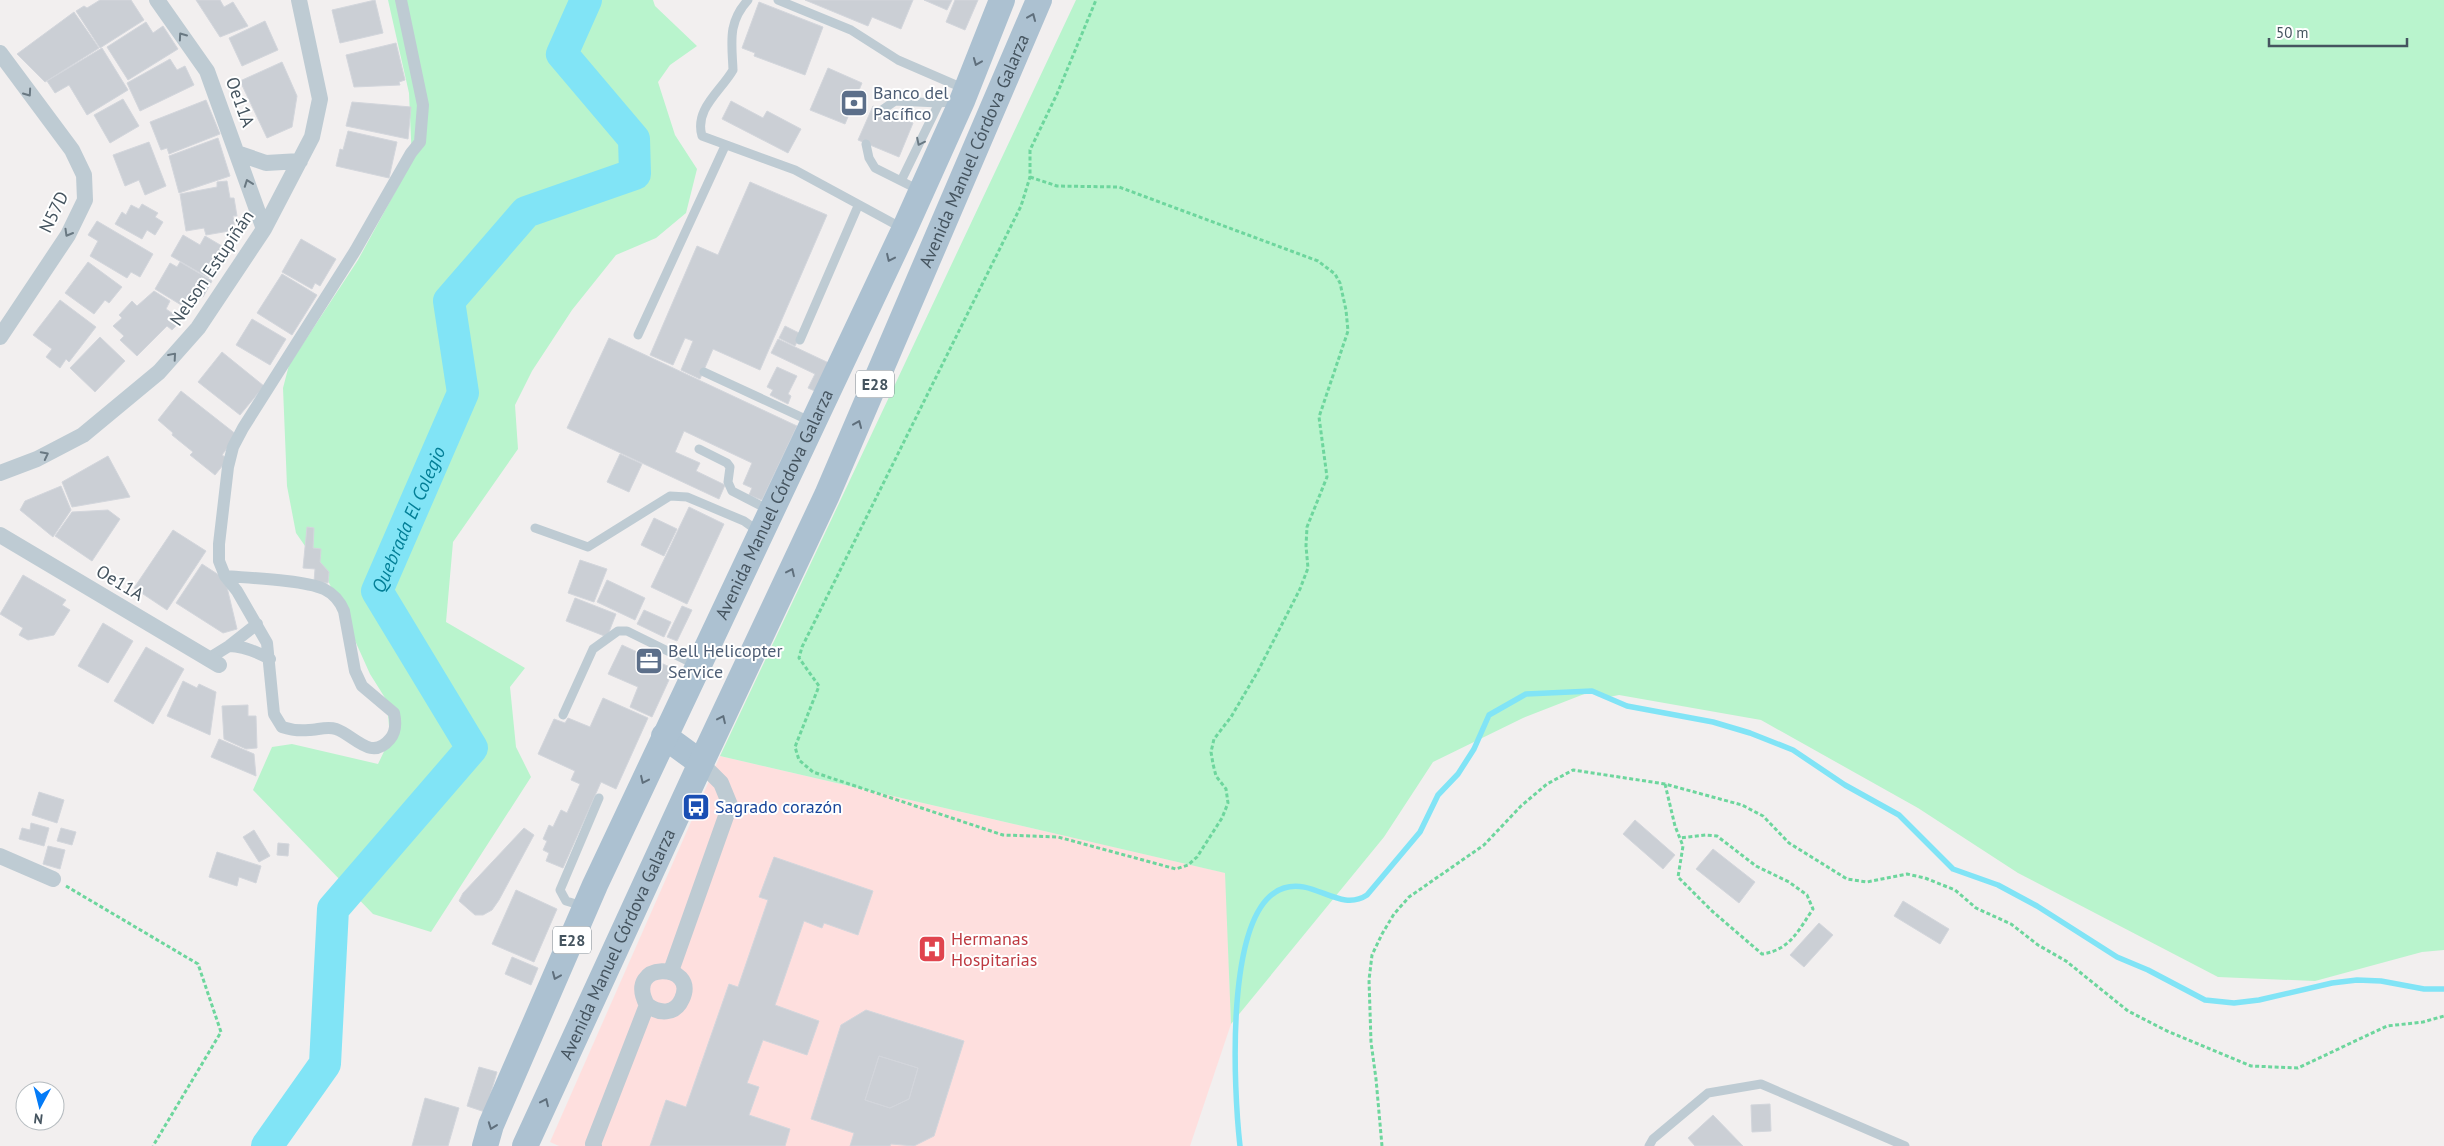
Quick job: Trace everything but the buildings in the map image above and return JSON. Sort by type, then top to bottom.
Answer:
[{"type":"main road","name":"Avenida Manuel Córdova Galarza","points":[[485,1146],[491,1125],[586,907],[664,736],[904,230],[911,186],[956,98],[1002,0]]},
{"type":"main road","name":"Avenida Manuel Córdova Galarza","points":[[525,1146],[701,763],[827,495],[1039,0]]},
{"type":"main road","points":[[664,736],[701,763]]},
{"type":"street","name":"Oe11A","points":[[156,0],[207,72],[264,229]]},
{"type":"street","name":"Nelson Estupiñán","points":[[0,472],[38,459],[83,436],[159,372],[198,328],[264,229],[312,137],[320,99],[299,0]]},
{"type":"street","points":[[225,576],[314,586],[332,594],[341,603],[355,671],[362,686],[394,713],[395,728],[392,736],[385,744],[372,748],[361,745],[336,729],[293,730],[282,727],[274,714],[267,643],[258,624],[225,576],[219,561],[219,544],[228,467],[233,448],[250,415],[320,306],[420,142],[422,99],[401,0]]},
{"type":"street","name":"N57D","points":[[0,53],[72,150],[84,175],[85,200],[68,235],[2,328]]},
{"type":"street","points":[[236,153],[266,163],[300,161]]},
{"type":"street","name":"Oe11A","points":[[0,535],[213,662]]},
{"type":"street","points":[[213,662],[229,646],[258,624]]},
{"type":"street","points":[[229,646],[238,646],[257,652],[270,660]]},
{"type":"street","points":[[672,971],[730,805],[721,783],[701,763]]},
{"type":"street","points":[[0,856],[53,878]]},
{"type":"street","points":[[662,970],[672,971],[679,977],[684,986],[684,995],[680,1004],[673,1010],[664,1012],[654,1010],[647,1005],[642,996],[642,987],[646,978],[653,972],[662,970]]},
{"type":"street","points":[[594,1146],[593,1144],[647,1005]]},
{"type":"lane","points":[[748,0],[736,19],[730,40],[733,70],[710,100],[703,114],[699,126],[702,136],[795,170],[904,230]]},
{"type":"lane","points":[[778,0],[851,30],[956,98]]},
{"type":"lane","points":[[882,110],[895,101],[956,98]]},
{"type":"lane","points":[[866,144],[869,158],[875,168],[911,186]]},
{"type":"lane","points":[[638,336],[725,146]]},
{"type":"lane","points":[[800,340],[858,206]]},
{"type":"lane","points":[[704,372],[814,423]]},
{"type":"lane","points":[[699,449],[727,463],[730,467],[728,482],[732,491],[766,522]]},
{"type":"lane","points":[[535,528],[588,547],[670,496],[687,497],[744,521],[766,522]]},
{"type":"lane","points":[[563,715],[590,653],[618,631],[627,631],[698,666]]},
{"type":"lane","points":[[586,907],[566,901],[560,890],[599,798]]},
{"type":"lane","points":[[1649,1146],[1653,1138],[1708,1094],[1761,1084],[1905,1146]]},
{"type":"path","points":[[1030,178],[1057,186],[1119,187],[1318,261],[1335,274],[1340,283],[1346,310],[1348,331],[1319,417],[1326,477],[1307,527],[1308,568],[1300,589],[1258,671],[1231,717],[1214,739],[1213,764],[1216,776],[1226,789],[1228,802],[1222,818],[1197,857],[1188,865],[1176,869],[1058,837],[1003,835],[813,772],[799,760],[795,747],[819,686],[799,658],[802,646],[1021,206],[1030,178],[1030,150],[1057,94],[1096,0]]},
{"type":"path","points":[[1382,1146],[1371,1042],[1369,980],[1372,955],[1394,914],[1409,897],[1484,845],[1522,806],[1547,784],[1573,770],[1665,784],[1742,805],[1763,816],[1789,843],[1847,879],[1867,882],[1907,874],[1925,878],[1955,890],[1976,908],[2011,924],[2038,945],[2066,961],[2128,1011],[2189,1041],[2251,1066],[2298,1068],[2387,1026],[2423,1022],[2444,1016]]},
{"type":"path","points":[[1665,784],[1675,826],[1680,838],[1684,846],[1678,877],[1712,911],[1762,954],[1776,952],[1789,943],[1813,909],[1806,895],[1789,882],[1756,866],[1717,836],[1706,834],[1680,838]]},
{"type":"path","points":[[53,878],[198,964],[221,1032],[153,1146]]},
{"type":"shaded area","name":"Hermanas Hospitarias","points":[[720,756],[1226,873],[1231,1024],[1190,1146],[559,1146],[550,1142]]},
{"type":"green space","points":[[388,0],[653,0],[655,6],[697,46],[670,65],[658,82],[675,135],[697,169],[686,213],[656,238],[616,255],[572,310],[532,371],[515,405],[518,449],[453,542],[446,622],[525,668],[510,687],[516,747],[531,777],[431,932],[373,914],[253,790],[272,747],[292,744],[378,764],[390,739],[387,701],[370,674],[326,576],[296,533],[287,486],[283,388],[289,365],[358,260],[412,161],[409,93]]},
{"type":"green space","points":[[1076,0],[2444,0],[2444,950],[2422,952],[2315,981],[2218,977],[2018,873],[1918,808],[1761,720],[1619,695],[1609,697],[1592,691],[1523,718],[1433,762],[1384,837],[1231,1024],[1225,873],[720,756]]},
{"type":"waterway","name":"Quebrada El Colegio","points":[[267,1146],[325,1064],[333,909],[472,748],[377,591],[463,393],[449,301],[526,212],[635,174],[634,139],[562,54],[586,0]]},
{"type":"waterway","points":[[1240,1146],[1235,1046],[1237,1004],[1242,964],[1251,929],[1264,902],[1284,888],[1295,886],[1306,887],[1347,900],[1367,895],[1420,832],[1438,795],[1458,774],[1474,749],[1489,715],[1526,694],[1592,691],[1627,706],[1713,722],[1750,733],[1793,750],[1845,785],[1899,815],[1953,869],[1998,885],[2037,906],[2117,957],[2148,970],[2205,1000],[2234,1003],[2259,1000],[2332,983],[2357,980],[2381,981],[2424,989],[2444,989]]},
{"type":"place","name":"Banco del Pacífico","points":[[854,103]]},
{"type":"place","name":"Bell Helicopter Service","points":[[649,661]]},
{"type":"place","name":"Sagrado corazón","points":[[696,807]]},
{"type":"place","name":"Hermanas Hospitarias","points":[[932,949]]}]
